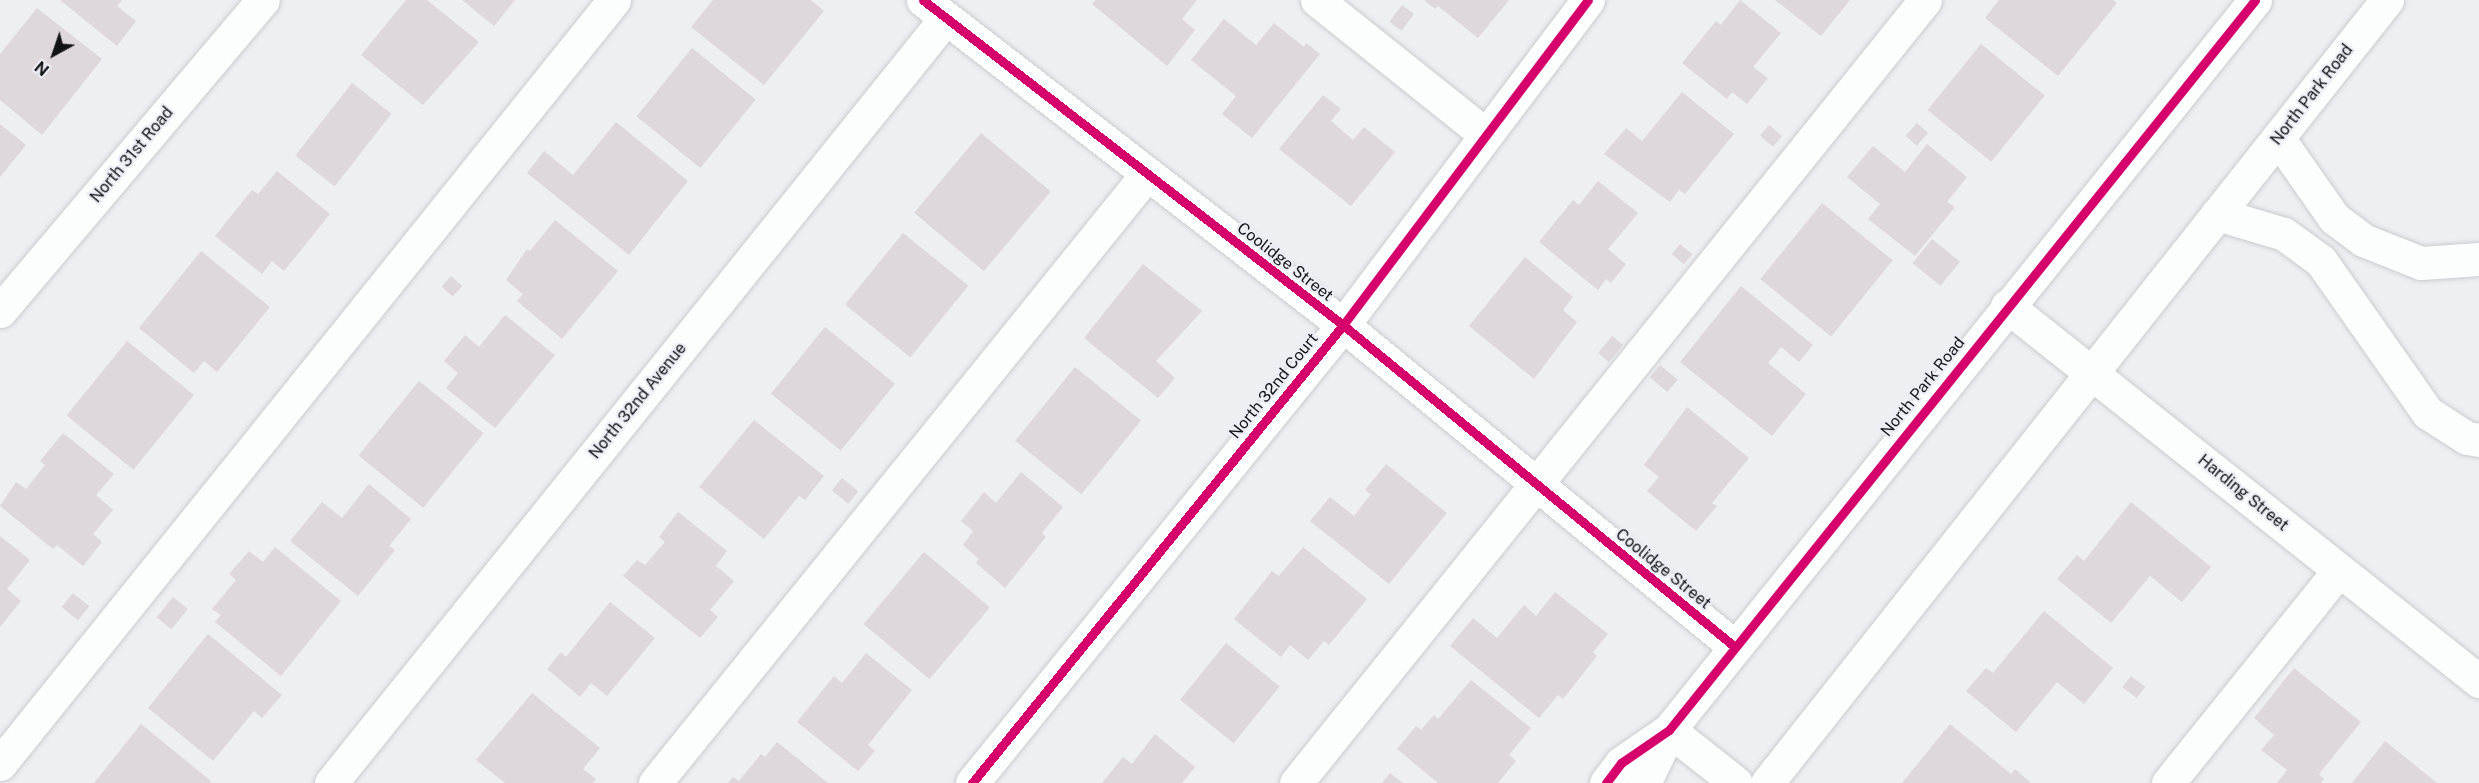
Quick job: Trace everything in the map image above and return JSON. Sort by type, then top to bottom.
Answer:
[{"type":"street","name":"North 31st Road","points":[[0,311],[264,0]]},
{"type":"street","points":[[0,764],[614,0]]},
{"type":"street","points":[[1317,0],[1486,135]]},
{"type":"street","name":"North 32nd Court","points":[[972,783],[1342,325],[1588,0]]},
{"type":"street","points":[[1296,783],[1925,0]]},
{"type":"street","name":"North Park Road","points":[[1606,783],[1622,763],[1669,730],[2254,0]]},
{"type":"street","name":"North Park Road","points":[[1767,783],[2387,0]]},
{"type":"street","name":"Coolidge Street","points":[[934,9],[1342,325],[1734,647]]},
{"type":"street","name":"North 32nd Avenue","points":[[331,783],[934,9]]},
{"type":"street","points":[[2278,138],[2334,218],[2363,240],[2421,263],[2479,259]]},
{"type":"street","points":[[655,783],[1147,174]]},
{"type":"street","points":[[2217,214],[2284,234],[2321,261],[2428,413],[2467,438],[2479,440]]},
{"type":"street","name":"Harding Street","points":[[2007,306],[2479,681]]},
{"type":"street","points":[[2168,783],[2339,570]]},
{"type":"street","points":[[1644,783],[1669,730],[1736,783]]},
{"type":"building","points":[[60,0],[122,0],[117,6],[136,21],[117,46]]},
{"type":"building","points":[[406,0],[427,0],[479,42],[423,105],[361,55]]},
{"type":"building","points":[[462,0],[515,0],[494,26]]},
{"type":"building","points":[[713,0],[811,0],[824,11],[764,85],[691,27]]},
{"type":"building","points":[[1095,0],[1197,0],[1182,19],[1195,30],[1167,66],[1092,4]]},
{"type":"building","points":[[1424,0],[1509,0],[1478,38],[1438,6],[1435,9]]},
{"type":"building","points":[[1740,0],[1781,33],[1753,67],[1768,78],[1747,104],[1732,92],[1727,99],[1682,63],[1716,21],[1721,25]]},
{"type":"building","points":[[1775,0],[1850,0],[1821,36]]},
{"type":"building","points":[[1999,0],[2113,0],[2117,3],[2058,76],[1985,18]]},
{"type":"building","points":[[1402,5],[1414,14],[1401,31],[1389,22]]},
{"type":"building","points":[[37,8],[102,59],[42,135],[0,100],[0,54]]},
{"type":"building","points":[[1224,19],[1256,45],[1274,23],[1304,47],[1306,43],[1320,54],[1252,138],[1222,114],[1236,96],[1191,60]]},
{"type":"building","points":[[1981,44],[2045,96],[1991,162],[1928,110]]},
{"type":"building","points":[[692,48],[756,100],[700,168],[637,116]]},
{"type":"building","points":[[352,83],[391,114],[335,186],[295,155]]},
{"type":"building","points":[[1682,92],[1734,134],[1685,194],[1679,190],[1670,202],[1604,154],[1626,128],[1642,141]]},
{"type":"building","points":[[1323,95],[1341,109],[1331,121],[1353,140],[1364,127],[1395,152],[1351,206],[1279,149]]},
{"type":"building","points":[[616,122],[688,181],[629,255],[527,173],[544,151],[573,175]]},
{"type":"building","points":[[1917,123],[1928,133],[1917,146],[1906,136]]},
{"type":"building","points":[[0,124],[26,145],[0,177]]},
{"type":"building","points":[[1769,125],[1782,136],[1773,147],[1760,136]]},
{"type":"building","points":[[981,133],[1051,191],[984,271],[914,213]]},
{"type":"building","points":[[1927,144],[1967,177],[1947,202],[1955,207],[1915,256],[1868,219],[1880,204],[1847,177],[1873,146],[1905,172]]},
{"type":"building","points":[[277,171],[330,214],[284,271],[272,261],[262,274],[215,236],[252,190],[258,194]]},
{"type":"building","points":[[1598,181],[1638,213],[1608,249],[1626,264],[1611,283],[1606,279],[1598,290],[1539,242],[1573,200],[1579,205]]},
{"type":"building","points":[[1822,203],[1893,260],[1831,336],[1760,279]]},
{"type":"building","points":[[555,220],[618,271],[562,339],[517,301],[523,294],[506,280],[527,249],[530,251]]},
{"type":"building","points":[[903,233],[968,286],[910,357],[845,304]]},
{"type":"building","points":[[1932,239],[1960,262],[1940,286],[1912,263]]},
{"type":"building","points":[[1680,244],[1692,254],[1684,264],[1672,254]]},
{"type":"building","points":[[201,251],[270,307],[217,372],[204,361],[194,373],[139,328]]},
{"type":"building","points":[[1525,257],[1573,297],[1563,310],[1577,322],[1534,379],[1469,326]]},
{"type":"building","points":[[1143,264],[1202,311],[1156,361],[1175,378],[1158,398],[1084,338]]},
{"type":"building","points":[[451,276],[462,286],[453,296],[442,286]]},
{"type":"building","points":[[1741,286],[1813,345],[1799,362],[1781,347],[1768,363],[1806,394],[1772,436],[1680,362]]},
{"type":"building","points":[[505,315],[555,355],[495,428],[446,388],[458,373],[444,361],[465,335],[479,347]]},
{"type":"building","points":[[825,327],[895,384],[841,450],[771,394]]},
{"type":"building","points":[[1612,336],[1623,345],[1609,362],[1598,353]]},
{"type":"building","points":[[127,341],[194,395],[133,470],[67,416]]},
{"type":"building","points":[[1660,365],[1678,380],[1667,392],[1650,377]]},
{"type":"building","points":[[1075,367],[1141,420],[1081,494],[1015,441]]},
{"type":"building","points":[[419,381],[484,433],[423,508],[359,456]]},
{"type":"building","points":[[1687,407],[1749,458],[1712,503],[1717,506],[1696,531],[1647,491],[1659,477],[1644,465]]},
{"type":"building","points":[[754,420],[824,476],[805,500],[799,496],[764,539],[699,487]]},
{"type":"building","points":[[63,433],[114,474],[96,495],[113,510],[93,534],[102,542],[83,566],[57,545],[53,549],[0,506],[16,482],[26,489],[45,465],[40,461]]},
{"type":"building","points":[[1386,464],[1447,513],[1389,584],[1310,521],[1330,497],[1354,516],[1371,494],[1365,490]]},
{"type":"building","points":[[1021,472],[1063,507],[1042,533],[1046,537],[1005,588],[976,563],[979,559],[963,545],[973,531],[961,521],[984,492],[996,503]]},
{"type":"building","points":[[842,478],[858,491],[848,504],[832,490]]},
{"type":"building","points":[[369,484],[411,519],[389,546],[395,550],[358,596],[290,541],[322,502],[342,518]]},
{"type":"building","points":[[2131,502],[2211,567],[2182,602],[2150,576],[2111,623],[2057,579],[2077,555],[2084,561]]},
{"type":"building","points":[[678,512],[727,551],[716,566],[734,581],[710,610],[718,617],[700,638],[623,576],[637,560],[645,565],[665,542],[659,537]]},
{"type":"building","points":[[0,536],[30,560],[7,589],[21,601],[0,627]]},
{"type":"building","points":[[275,547],[341,601],[281,676],[215,622],[221,615],[212,609],[236,580],[229,574],[249,551],[263,562]]},
{"type":"building","points":[[1303,547],[1367,599],[1329,645],[1324,641],[1308,660],[1290,645],[1281,657],[1234,619],[1272,571],[1279,576]]},
{"type":"building","points":[[924,552],[990,607],[929,679],[864,624]]},
{"type":"building","points":[[1555,592],[1608,634],[1593,652],[1597,656],[1563,699],[1558,695],[1539,718],[1450,646],[1473,618],[1497,638],[1524,605],[1536,616]]},
{"type":"building","points":[[73,593],[89,606],[78,620],[62,607]]},
{"type":"building","points":[[173,597],[188,609],[171,629],[157,617]]},
{"type":"building","points":[[610,602],[655,638],[607,696],[591,683],[580,697],[547,669],[561,652],[566,657]]},
{"type":"building","points":[[2044,611],[2113,668],[2084,704],[2057,682],[2016,732],[1966,691],[1986,668],[1993,673]]},
{"type":"building","points":[[208,634],[282,695],[262,718],[254,711],[213,761],[148,708]]},
{"type":"building","points":[[1226,643],[1280,686],[1234,743],[1180,700]]},
{"type":"building","points":[[866,653],[912,690],[868,745],[875,751],[858,771],[797,722],[834,676],[842,683]]},
{"type":"building","points":[[2294,668],[2361,722],[2319,774],[2324,779],[2321,783],[2277,783],[2287,770],[2261,750],[2274,735],[2254,718]]},
{"type":"building","points":[[2131,676],[2145,687],[2137,698],[2122,687]]},
{"type":"building","points":[[1471,680],[1531,728],[1509,755],[1516,761],[1498,783],[1438,783],[1397,749],[1416,726],[1421,730],[1434,715],[1438,719]]},
{"type":"building","points":[[532,693],[600,748],[583,769],[596,779],[593,783],[505,783],[476,760]]},
{"type":"building","points":[[141,724],[211,781],[210,783],[94,783]]},
{"type":"building","points":[[1950,724],[2011,774],[2015,769],[2031,783],[1902,783]]},
{"type":"building","points":[[1155,734],[1195,767],[1182,783],[1102,783],[1123,757],[1132,764]]},
{"type":"building","points":[[2385,741],[2437,783],[2352,783]]},
{"type":"building","points":[[777,742],[828,783],[728,783],[733,777],[739,781],[761,754],[765,757]]},
{"type":"building","points":[[1390,773],[1403,783],[1382,783]]},
{"type":"cycle path","points":[[923,0],[1343,325],[1735,647]]},
{"type":"cycle path","points":[[972,783],[1343,325],[1588,0]]},
{"type":"cycle path","points":[[1606,783],[1621,763],[1669,730],[2255,0]]}]
